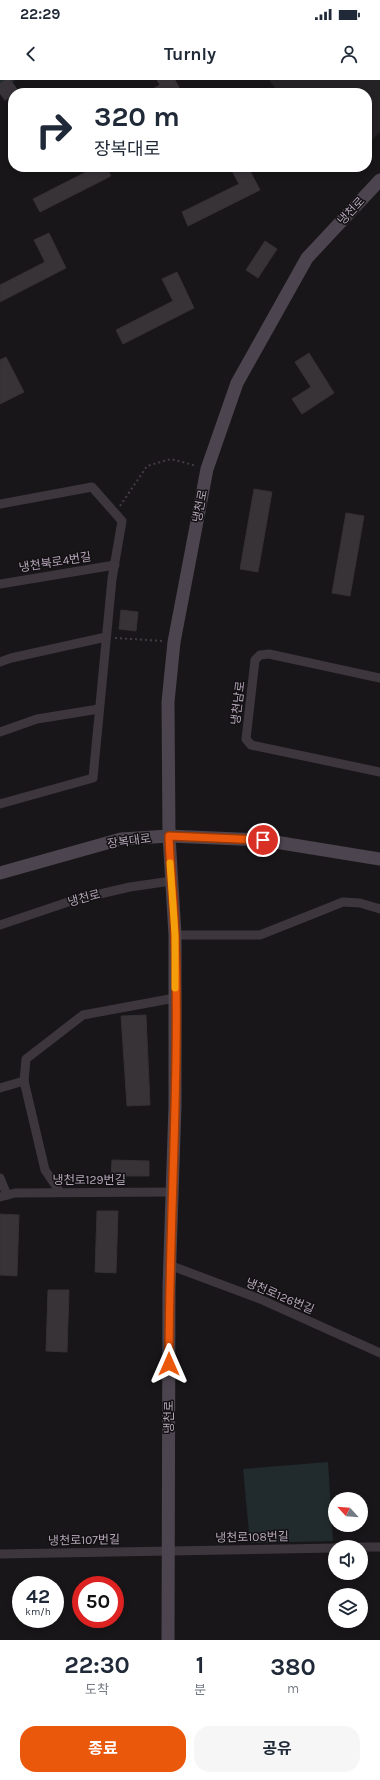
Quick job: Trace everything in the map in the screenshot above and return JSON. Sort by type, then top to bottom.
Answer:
[{"type":"main road","name":"냉천로","points":[[168,1640],[170,1265],[175,1105],[175,935],[169,836],[168,702],[174,642],[207,469],[237,383],[307,258],[380,180]]},
{"type":"main road","name":"장복대로","points":[[0,873],[121,839],[169,836],[263,840],[380,859]]},
{"type":"street","points":[[0,504],[92,487],[122,521],[114,565],[93,778],[0,804]]},
{"type":"street","name":"냉천북로4번길","points":[[0,584],[114,565]]},
{"type":"street","points":[[0,662],[11,658],[106,637]]},
{"type":"street","name":"냉천남로","points":[[380,678],[269,654],[260,655],[255,660],[246,739],[250,745],[380,772]]},
{"type":"street","points":[[0,732],[37,719],[99,708]]},
{"type":"street","name":"냉천로","points":[[0,925],[74,900],[130,887],[171,881]]},
{"type":"street","points":[[175,935],[260,935],[343,902],[360,903],[380,909]]},
{"type":"street","points":[[60,1192],[45,1170],[24,1081],[26,1059],[83,1015],[175,998]]},
{"type":"street","points":[[0,1088],[24,1081]]},
{"type":"street","name":"냉천로129번길","points":[[0,1178],[3,1196],[15,1193],[172,1192]]},
{"type":"street","name":"냉천로126번길","points":[[170,1265],[260,1299],[380,1352]]},
{"type":"street","points":[[368,1547],[380,1547]]},
{"type":"street","name":"냉천로108번길","points":[[168,1551],[328,1548]]},
{"type":"street","name":"냉천로107번길","points":[[0,1554],[168,1551]]},
{"type":"path","points":[[115,513],[147,466],[171,459],[207,469]]},
{"type":"path","points":[[106,637],[174,642]]},
{"type":"shaded area","points":[[0,80],[15,80],[0,95]]},
{"type":"shaded area","points":[[269,80],[380,80],[380,132],[372,140],[372,88],[275,88]]},
{"type":"shaded area","points":[[328,1462],[330,1492],[328,1492],[328,1532],[332,1532],[333,1540],[250,1543],[243,1469]]},
{"type":"building","points":[[157,80],[175,80],[179,88],[154,88],[160,85]]},
{"type":"building","points":[[86,172],[109,172],[111,176],[40,212],[33,199]]},
{"type":"building","points":[[233,172],[251,172],[260,190],[188,226],[182,212],[239,184]]},
{"type":"building","points":[[49,233],[66,268],[0,302],[0,285],[45,262],[34,240]]},
{"type":"building","points":[[265,241],[277,249],[258,278],[246,270]]},
{"type":"building","points":[[177,272],[194,308],[123,344],[116,330],[173,301],[162,279]]},
{"type":"building","points":[[309,353],[334,393],[302,414],[292,399],[311,387],[295,362]]},
{"type":"building","points":[[6,357],[24,392],[0,404],[0,360]]},
{"type":"building","points":[[254,489],[272,492],[258,572],[240,569]]},
{"type":"building","points":[[346,513],[364,516],[350,596],[332,593]]},
{"type":"building","points":[[121,610],[138,612],[136,631],[119,629]]},
{"type":"building","points":[[146,1015],[150,1105],[127,1106],[121,1016]]},
{"type":"building","points":[[112,1160],[149,1161],[149,1176],[111,1176]]},
{"type":"building","points":[[97,1211],[118,1211],[116,1273],[95,1272]]},
{"type":"building","points":[[0,1214],[19,1215],[17,1276],[0,1275]]},
{"type":"building","points":[[48,1290],[69,1290],[67,1352],[46,1351]]},
{"type":"tunnel","points":[[8,88],[19,80]]},
{"type":"tunnel","points":[[0,94],[8,88]]},
{"type":"slow traffic","points":[[170,863],[175,935],[175,988]]},
{"type":"route","points":[[169,1364],[169,1287],[175,1105],[175,935],[169,836],[263,840]]}]
